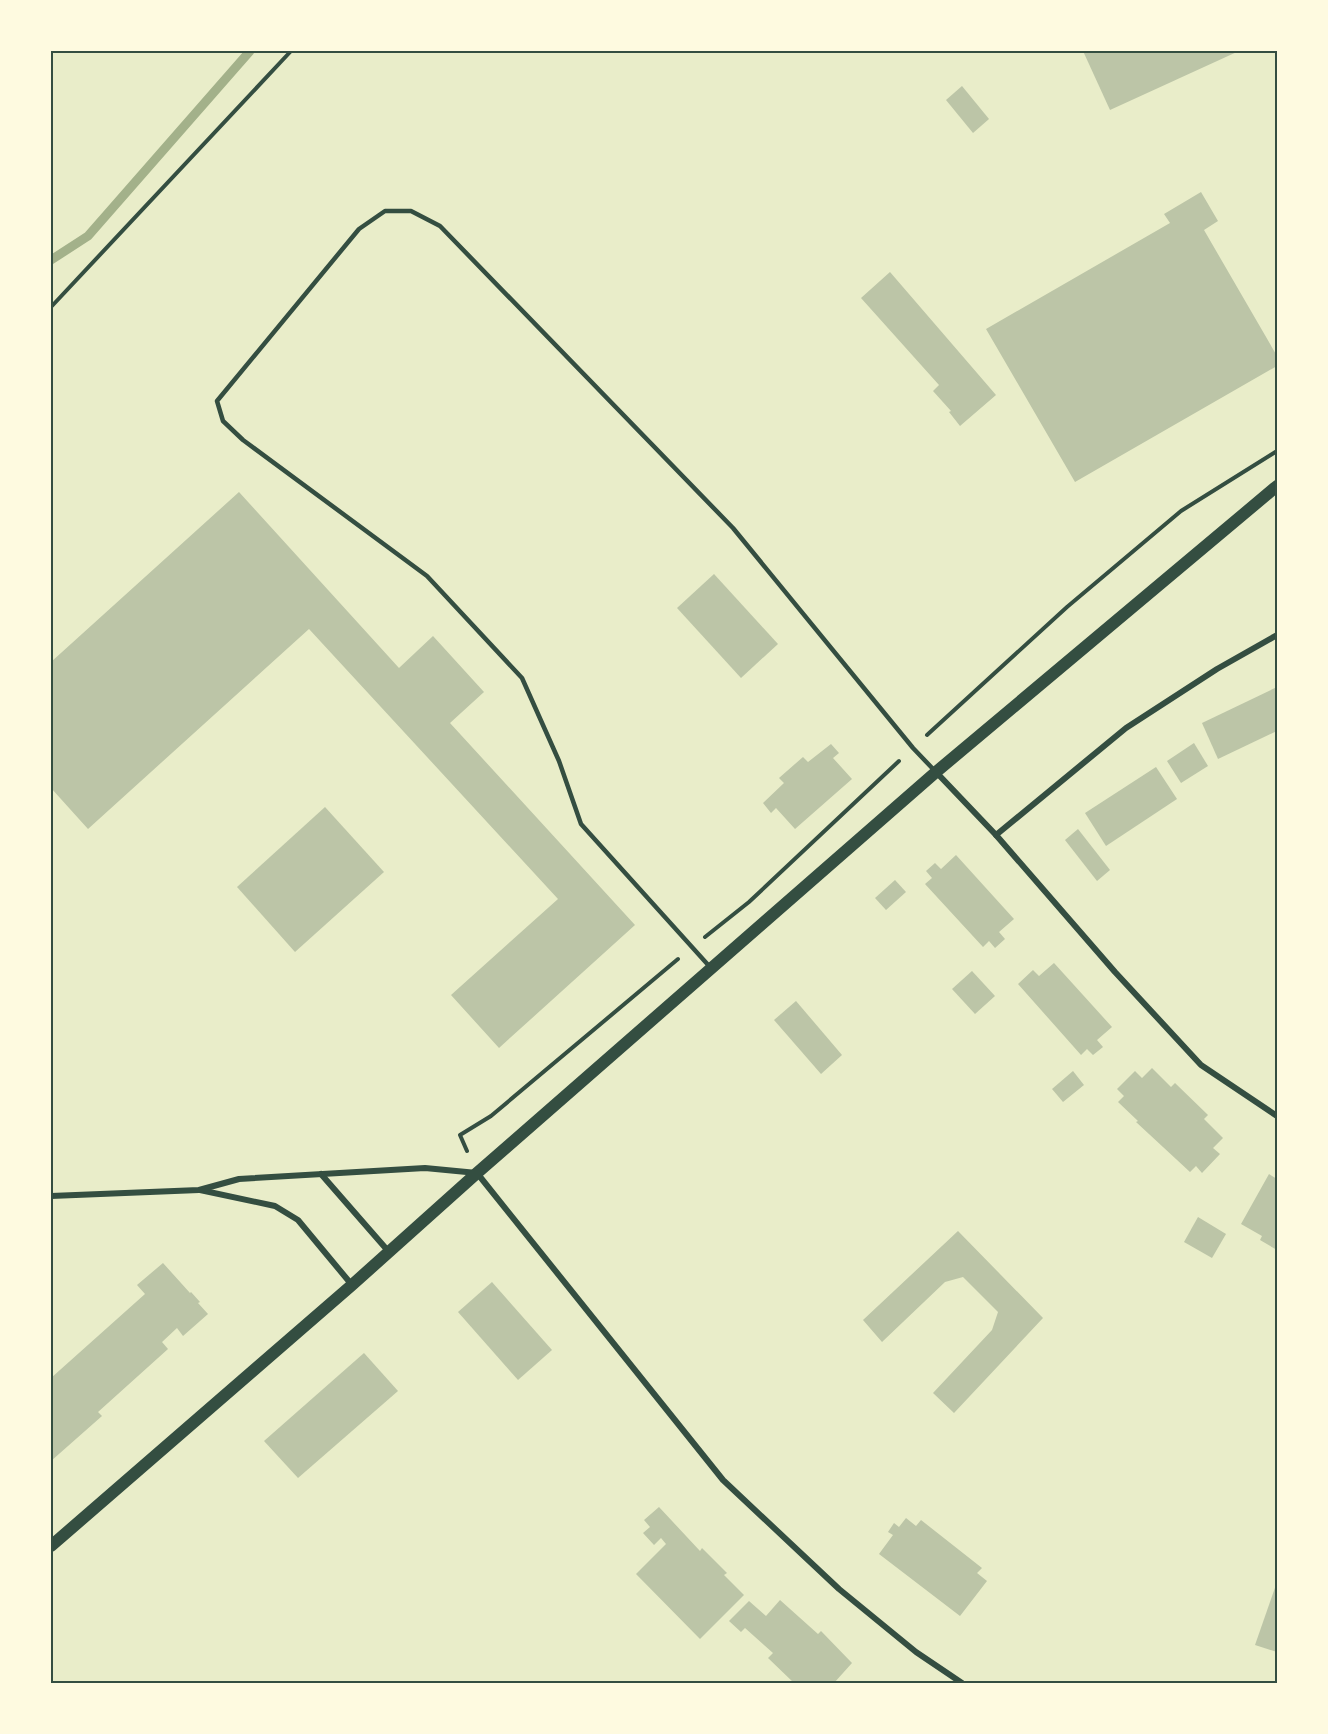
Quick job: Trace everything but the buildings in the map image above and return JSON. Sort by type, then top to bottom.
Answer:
[{"type":"main road","points":[[51,1546],[389,1253],[711,967],[936,772],[1277,486]]},
{"type":"street","points":[[996,835],[1126,728],[1217,669],[1277,635]]},
{"type":"street","points":[[936,772],[996,835],[1115,972],[1201,1065],[1277,1116]]},
{"type":"street","points":[[51,1196],[199,1190],[239,1179],[425,1168],[477,1173],[723,1480],[839,1589],[916,1652],[962,1683]]},
{"type":"street","points":[[321,1174],[389,1253]]},
{"type":"street","points":[[199,1190],[275,1206],[298,1220],[352,1285]]},
{"type":"lane","points":[[711,967],[581,824],[559,761],[522,678],[427,576],[243,440],[223,421],[217,401],[360,229],[385,211],[411,211],[440,226],[733,528],[913,748],[936,772]]},
{"type":"path","points":[[51,307],[291,51]]},
{"type":"path","points":[[477,1173],[460,1135],[491,1116],[749,902],[1067,607],[1181,511],[1277,452]]},
{"type":"waterway","points":[[51,260],[88,236],[250,51]]}]
